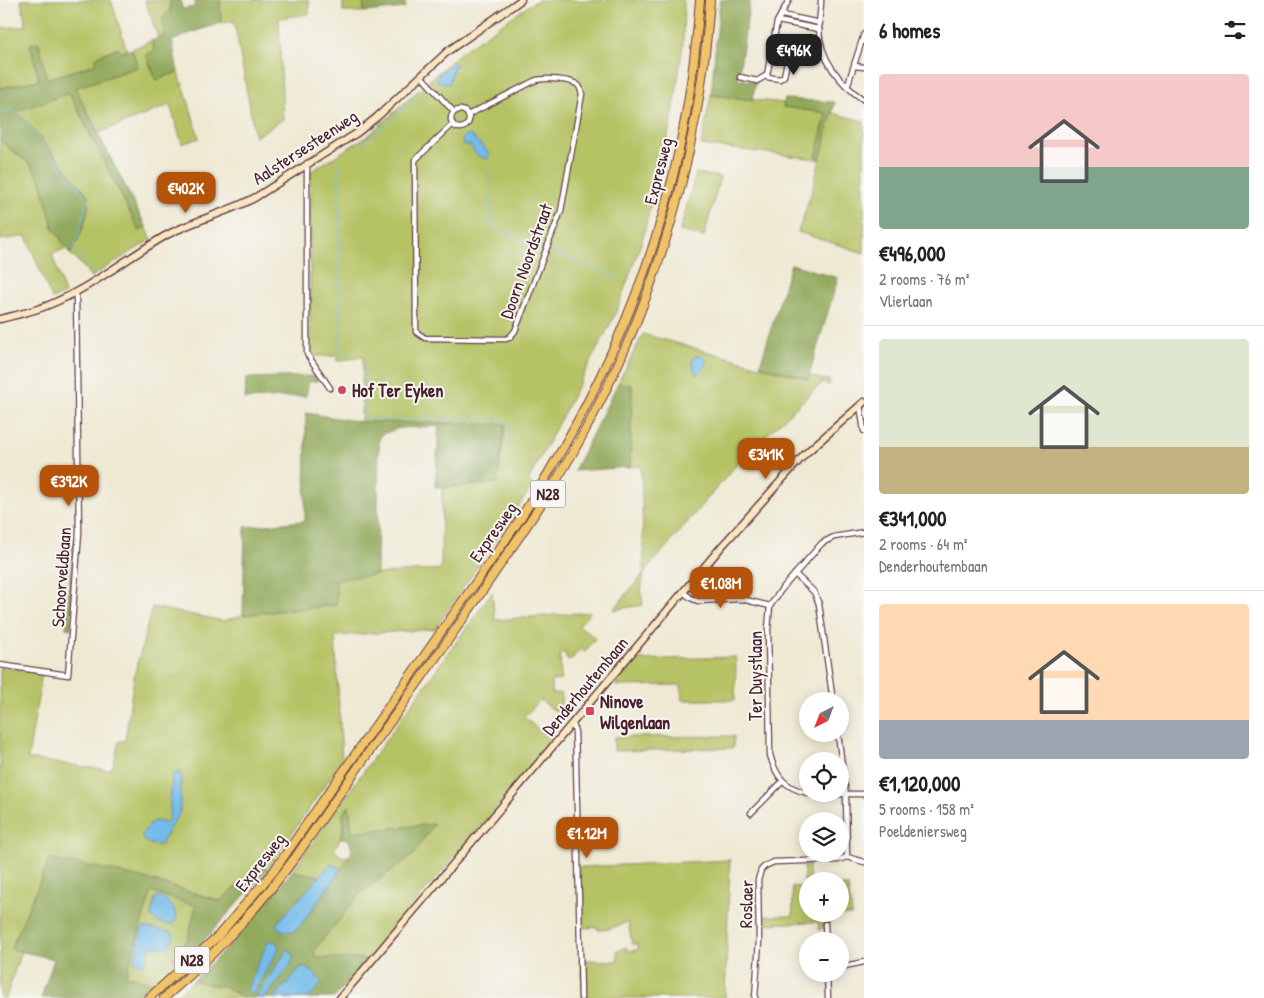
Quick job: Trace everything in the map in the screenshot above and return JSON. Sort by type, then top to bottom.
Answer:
[{"type":"highway","name":"Expresweg","points":[[149,998],[218,936],[273,872],[518,522],[571,436],[620,336],[657,236],[671,185],[686,116],[696,47],[700,0]]},
{"type":"highway","name":"Expresweg","points":[[164,998],[225,942],[286,870],[527,526],[580,440],[615,372],[629,339],[656,267],[680,189],[696,118],[706,48],[710,0]]},
{"type":"street","name":"Aalstersesteenweg","points":[[0,319],[50,305],[76,292],[166,236],[199,220],[256,197],[357,133],[459,43],[521,0]]},
{"type":"street","points":[[767,75],[778,21],[789,0]]},
{"type":"street","points":[[821,0],[819,29],[826,57],[835,74],[847,87],[864,100]]},
{"type":"street","points":[[782,15],[820,23]]},
{"type":"street","points":[[778,21],[819,29]]},
{"type":"street","points":[[847,87],[864,34]]},
{"type":"street","points":[[767,75],[767,77],[780,79],[784,76],[787,62],[784,58],[770,56]]},
{"type":"street","points":[[854,66],[864,67]]},
{"type":"street","points":[[740,77],[757,81],[767,75]]},
{"type":"street","points":[[420,76],[454,112]]},
{"type":"street","name":"Doorn Noordstraat","points":[[453,124],[415,160],[416,332],[425,338],[506,339],[515,331],[561,211],[582,94],[579,86],[574,83],[544,78],[534,81],[468,115]]},
{"type":"street","points":[[462,110],[468,115],[468,122],[464,126],[459,127],[453,124],[451,119],[454,112],[462,110]]},
{"type":"street","points":[[307,163],[308,354],[330,388]]},
{"type":"street","name":"Schoorveldbaan","points":[[0,664],[68,675],[79,533],[76,292]]},
{"type":"street","points":[[862,404],[864,431]]},
{"type":"street","name":"Denderhoutembaan","points":[[340,998],[728,539],[806,453],[862,404]]},
{"type":"street","name":"Ter Duystlaan","points":[[782,782],[773,764],[769,743],[768,630],[770,606],[781,590],[822,543],[834,537],[864,532]]},
{"type":"street","points":[[795,574],[814,592],[819,604],[832,692]]},
{"type":"street","points":[[684,592],[698,601],[742,599],[770,606]]},
{"type":"street","points":[[573,724],[576,761],[580,998]]},
{"type":"street","points":[[751,813],[782,782],[799,789]]},
{"type":"street","points":[[849,795],[864,794]]},
{"type":"street","name":"Roslaer","points":[[849,858],[864,862]]},
{"type":"street","name":"Roslaer","points":[[755,998],[759,941],[758,880],[761,870],[774,862],[799,861]]},
{"type":"street","points":[[825,924],[825,932]]},
{"type":"street","points":[[849,965],[864,962]]},
{"type":"street","points":[[828,982],[828,998]]},
{"type":"green space","points":[[21,0],[111,0],[127,51],[122,52],[115,48],[98,56],[95,64],[47,79],[39,43],[30,44],[39,80],[0,88],[0,28],[26,26]]},
{"type":"green space","points":[[145,0],[170,0],[170,11],[163,17],[164,36],[158,38]]},
{"type":"green space","points":[[170,0],[181,0],[182,9],[195,7],[195,0],[220,0],[221,23],[172,41],[178,72],[156,80],[146,54],[155,51],[151,41],[164,36],[163,17],[170,11]]},
{"type":"green space","points":[[220,0],[309,0],[309,14],[279,18],[283,119],[255,137],[234,21],[221,23]]},
{"type":"green space","points":[[343,0],[363,0],[364,12],[343,12]]},
{"type":"green space","points":[[363,0],[405,0],[405,8],[364,12]]},
{"type":"green space","points":[[537,0],[684,0],[683,44],[673,115],[642,241],[615,315],[528,481],[533,485],[435,629],[335,636],[342,760],[267,870],[260,865],[221,901],[149,880],[12,949],[21,951],[6,998],[0,998],[0,667],[42,673],[28,759],[108,770],[113,766],[119,741],[125,741],[134,677],[152,607],[224,621],[243,615],[336,605],[336,579],[441,569],[442,488],[497,483],[506,424],[361,422],[363,357],[337,361],[337,356],[313,356],[310,352],[310,172],[369,135],[461,52]]},
{"type":"green space","points":[[720,0],[750,0],[738,79],[756,82],[752,100],[711,95]]},
{"type":"green space","points":[[151,41],[155,51],[146,55],[156,80],[178,72],[199,138],[182,144],[170,105],[99,133],[75,88],[138,67],[132,49]]},
{"type":"green space","points":[[39,42],[47,79],[95,64],[98,56],[117,48],[122,52],[132,49],[138,67],[75,88],[146,227],[139,231],[70,93],[17,111],[87,194],[88,207],[86,215],[77,242],[70,254],[53,227],[41,181],[31,165],[0,141],[0,88],[39,80],[30,44]]},
{"type":"green space","points":[[69,93],[139,230],[146,227],[152,239],[91,277],[70,254],[77,242],[86,215],[88,207],[87,194],[17,111]]},
{"type":"green space","points":[[711,95],[784,103],[783,107],[826,113],[816,159],[701,145]]},
{"type":"green space","points":[[785,99],[835,102],[820,160],[816,159],[826,113],[783,107]]},
{"type":"green space","points":[[832,113],[864,121],[864,253],[798,232],[811,194]]},
{"type":"green space","points":[[0,141],[31,165],[41,181],[53,227],[67,248],[52,254],[65,294],[52,299],[26,236],[0,240]]},
{"type":"green space","points":[[696,173],[720,177],[704,237],[680,231]]},
{"type":"green space","points":[[791,264],[838,278],[808,379],[760,365]]},
{"type":"green space","points":[[643,334],[807,379],[809,375],[829,380],[830,385],[822,383],[744,456],[644,573],[641,466],[630,467],[632,385],[618,383]]},
{"type":"green space","points":[[315,376],[317,381],[309,382],[306,396],[245,399],[246,378]]},
{"type":"green space","points":[[618,383],[632,385],[630,467],[574,471]]},
{"type":"green space","points":[[306,413],[361,422],[505,424],[497,483],[435,487],[439,426],[399,428],[382,434],[379,440],[377,574],[336,580],[336,605],[243,615],[245,527],[305,521]]},
{"type":"green space","points":[[72,543],[77,543],[71,629],[66,628]]},
{"type":"green space","points":[[644,573],[641,591],[643,605],[613,610]]},
{"type":"green space","points":[[492,592],[495,620],[591,612],[579,625],[595,638],[585,652],[580,649],[571,660],[567,660],[565,653],[560,654],[561,680],[551,681],[552,694],[561,693],[562,716],[540,700],[524,717],[553,742],[367,959],[316,958],[313,950],[363,891],[413,855],[434,824],[352,832],[349,806],[343,814],[342,832],[334,850],[343,857],[349,856],[341,869],[331,864],[321,876],[292,871]]},
{"type":"green space","points":[[736,657],[735,700],[682,700],[681,685],[616,686],[616,681],[634,660]]},
{"type":"green space","points":[[734,736],[733,748],[614,751],[614,737]]},
{"type":"green space","points":[[349,806],[352,832],[434,824],[413,855],[363,891],[314,950],[316,958],[367,959],[334,998],[245,998],[224,987],[194,980],[237,938],[292,871],[321,876],[277,923],[295,931],[300,926],[352,851],[349,839],[341,838],[344,826],[343,814]]},
{"type":"green space","points":[[49,860],[114,871],[220,901],[260,865],[267,870],[208,936],[180,964],[173,959],[188,939],[196,906],[151,892],[126,975],[156,984],[138,998],[41,998],[54,959],[11,949]]},
{"type":"green space","points":[[730,860],[725,998],[583,998],[581,960],[618,961],[617,951],[627,947],[628,951],[638,950],[637,944],[632,944],[628,922],[609,929],[598,930],[598,927],[581,928],[579,867]]},
{"type":"green space","points":[[804,864],[809,864],[809,872],[804,872]]},
{"type":"green space","points":[[799,886],[799,922],[818,922],[763,924],[763,916],[793,916],[792,887]]},
{"type":"green space","points":[[151,892],[196,905],[188,939],[173,958],[180,964],[156,984],[126,976]]},
{"type":"green space","points":[[849,893],[852,915],[849,915]]},
{"type":"green space","points":[[818,922],[829,922],[829,924],[824,924],[823,928],[819,930]]},
{"type":"green space","points":[[194,980],[224,987],[245,998],[173,998]]},
{"type":"water","points":[[454,62],[457,65],[454,67],[449,84],[437,81],[438,74]]},
{"type":"water","points":[[469,134],[488,152],[488,159],[477,155],[470,145],[463,145],[462,138]]},
{"type":"water","points":[[702,355],[706,360],[705,367],[696,375],[692,363],[694,357]]},
{"type":"water","points":[[177,772],[181,774],[180,813],[161,845],[150,844],[143,840],[142,834],[153,821],[167,823],[169,819],[172,776]]},
{"type":"water","points":[[331,864],[341,869],[300,926],[292,932],[281,930],[277,927],[277,923]]},
{"type":"water","points":[[158,897],[167,901],[176,913],[177,916],[173,925],[158,922],[151,916],[155,898]]},
{"type":"water","points":[[144,927],[174,934],[168,948],[151,946],[145,964],[134,961]]},
{"type":"water","points":[[269,940],[277,943],[279,948],[254,992],[251,994],[247,990]]},
{"type":"water","points":[[288,948],[294,957],[288,969],[265,998],[258,998],[257,996]]},
{"type":"water","points":[[301,967],[309,970],[321,982],[309,998],[274,998]]},
{"type":"waterway","points":[[390,121],[420,94]]},
{"type":"waterway","points":[[0,114],[14,108],[87,198],[88,201],[74,249],[95,274]]},
{"type":"waterway","points":[[359,146],[387,124]]},
{"type":"waterway","points":[[339,161],[340,354],[348,354]]},
{"type":"waterway","points":[[491,165],[491,187]]},
{"type":"waterway","points":[[490,195],[492,227],[542,249]]},
{"type":"waterway","points":[[550,251],[621,279]]},
{"type":"waterway","points":[[365,361],[365,419],[506,420],[509,424],[509,448]]},
{"type":"place","name":"Hof Ter Eyken","points":[[342,390]]},
{"type":"place","name":"Ninove Wilgenlaan","points":[[590,711]]}]
